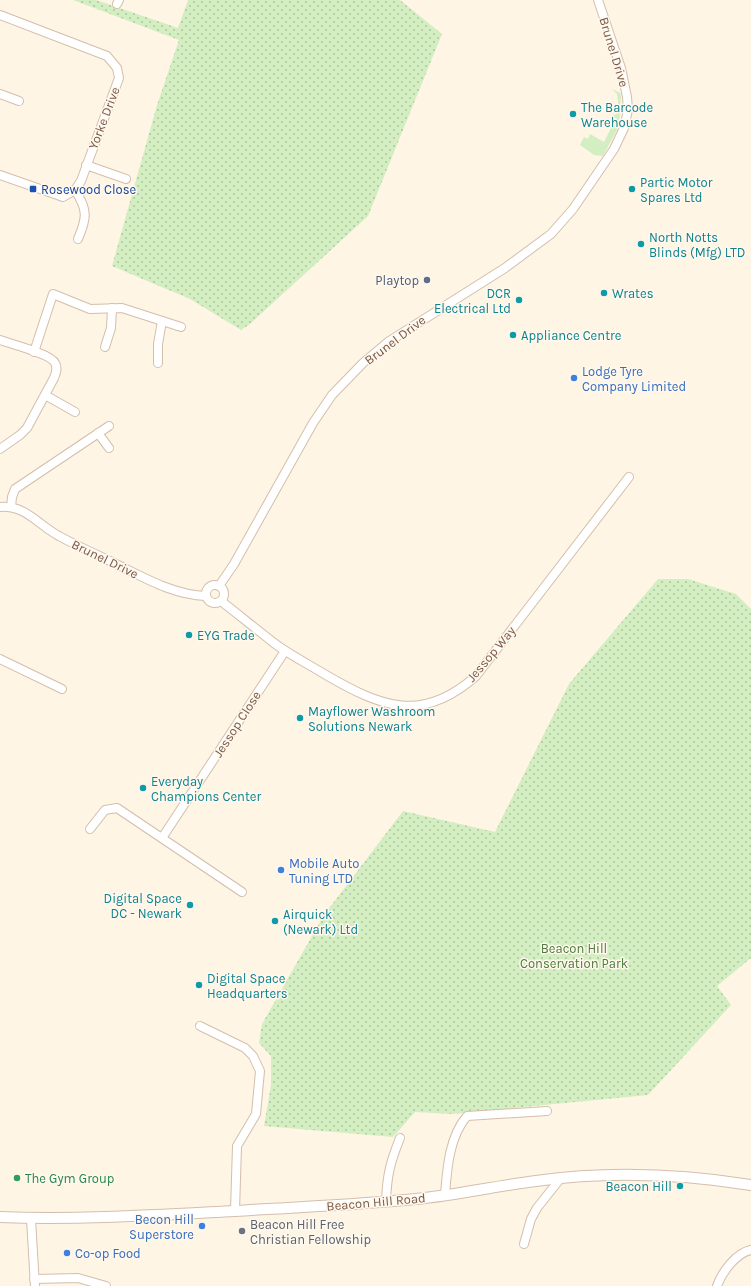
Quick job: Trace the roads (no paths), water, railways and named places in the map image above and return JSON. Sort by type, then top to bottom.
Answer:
[{"type":"street","name":"Brunel Drive","points":[[219,586],[231,569],[313,423],[332,395],[363,363],[388,342],[505,268],[551,234],[573,209],[610,155],[624,128],[628,110],[627,97],[621,68],[598,0]]},
{"type":"street","name":"Yorke Drive","points":[[0,16],[107,56],[117,68],[119,78],[81,181],[75,190]]},
{"type":"street","points":[[0,94],[19,101]]},
{"type":"street","points":[[86,165],[126,179]]},
{"type":"street","points":[[1,178],[63,197],[75,190],[83,202],[86,213],[78,239]]},
{"type":"street","points":[[34,352],[53,294],[90,309],[122,308],[181,327]]},
{"type":"street","points":[[105,347],[110,328],[112,308]]},
{"type":"street","points":[[158,363],[158,344],[162,321]]},
{"type":"street","points":[[0,340],[49,357],[56,364],[57,370],[45,395],[26,428],[20,435],[0,449]]},
{"type":"street","points":[[45,395],[75,412]]},
{"type":"street","points":[[11,507],[15,489],[109,426]]},
{"type":"street","points":[[98,433],[109,448]]},
{"type":"street","name":"Jessop Way","points":[[221,601],[285,651],[359,693],[380,701],[417,705],[436,701],[449,696],[464,687],[486,665],[629,477]]},
{"type":"street","name":"Brunel Drive","points":[[0,507],[11,507],[26,512],[59,536],[160,585],[190,594],[206,596]]},
{"type":"street","points":[[219,586],[223,590],[224,595],[221,601],[212,603],[206,596],[207,590],[210,587],[219,586]]},
{"type":"street","name":"Jessop Close","points":[[162,838],[285,651]]},
{"type":"street","points":[[0,659],[62,689]]},
{"type":"street","points":[[90,829],[101,813],[108,808],[112,807],[125,812],[242,892]]},
{"type":"street","points":[[200,1026],[245,1048],[253,1056],[260,1072],[256,1114],[237,1146],[236,1210]]},
{"type":"street","points":[[445,1195],[448,1164],[459,1126],[468,1116],[547,1111]]},
{"type":"street","points":[[386,1202],[387,1178],[400,1138]]},
{"type":"street","name":"Beacon Hill Road","points":[[0,1218],[31,1219],[386,1202],[445,1195],[536,1180],[608,1176],[672,1176],[751,1184]]},
{"type":"street","points":[[524,1244],[531,1219],[537,1208],[560,1179]]},
{"type":"street","points":[[31,1219],[35,1283],[78,1278],[106,1286]]},
{"type":"street","points":[[718,1286],[720,1279],[730,1263],[751,1250]]},
{"type":"place","name":"The Barcode Warehouse","points":[[573,114]]},
{"type":"place","name":"Rosewood Close","points":[[33,189]]},
{"type":"place","name":"Partic Motor Spares Ltd","points":[[632,189]]},
{"type":"place","name":"North Notts Blinds (Mfg) LTD","points":[[641,244]]},
{"type":"place","name":"Playtop","points":[[427,280]]},
{"type":"place","name":"Wrates","points":[[604,293]]},
{"type":"place","name":"DCR Electrical Ltd","points":[[519,300]]},
{"type":"place","name":"Appliance Centre","points":[[513,335]]},
{"type":"place","name":"Lodge Tyre Company Limited","points":[[574,378]]},
{"type":"place","name":"EYG Trade","points":[[189,635]]},
{"type":"place","name":"Mayflower Washroom Solutions Newark","points":[[300,718]]},
{"type":"place","name":"Everyday Champions Center","points":[[143,788]]},
{"type":"place","name":"Mobile Auto Tuning LTD","points":[[281,870]]},
{"type":"place","name":"Digital Space DC - Newark","points":[[190,905]]},
{"type":"place","name":"Airquick (Newark) Ltd","points":[[275,921]]},
{"type":"place","name":"Digital Space Headquarters","points":[[199,985]]},
{"type":"place","name":"The Gym Group","points":[[17,1178]]},
{"type":"place","name":"Beacon Hill","points":[[680,1186]]},
{"type":"place","name":"Becon Hill Superstore","points":[[202,1226]]},
{"type":"place","name":"Beacon Hill Free Christian Fellowship","points":[[242,1231]]},
{"type":"place","name":"Co-op Food","points":[[67,1253]]},
{"type":"park label","name":"Beacon Hill Conservation Park","points":[[574,956]]}]
